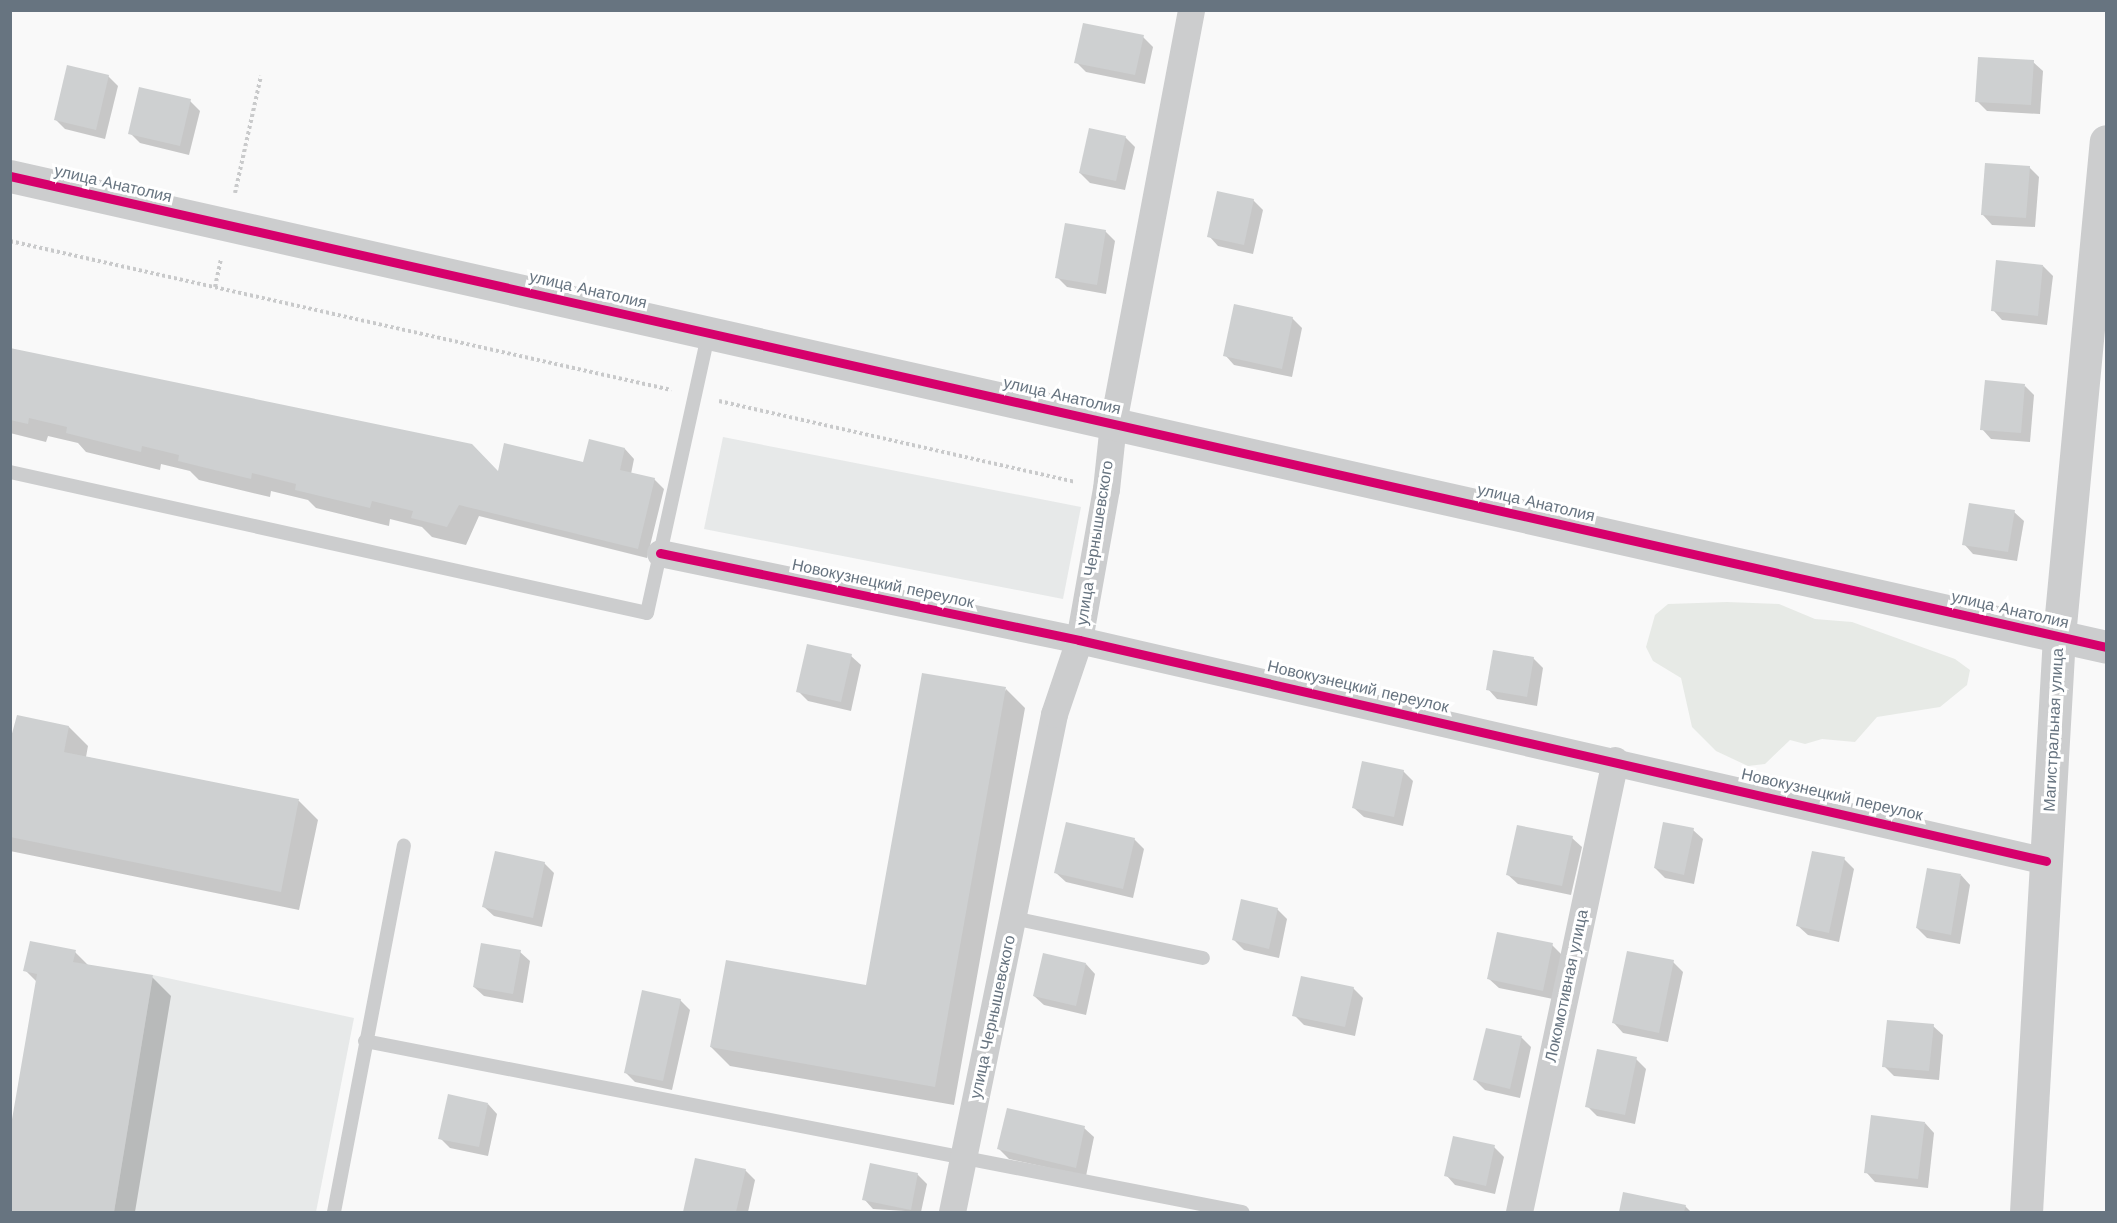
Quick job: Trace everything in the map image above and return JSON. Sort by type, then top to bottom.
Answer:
[{"type":"street","name":"улица Чернышевского","points":[[952,1212],[1054,714],[1079,640],[1106,489],[1113,423],[1191,10]]},
{"type":"street","name":"Магистральная улица","points":[[2026,1212],[2059,636],[2106,141]]},
{"type":"street","name":"улица Анатолия","points":[[10,176],[2106,647]]},
{"type":"street","name":"Новокузнецкий переулок","points":[[660,553],[1079,640],[1616,760],[2046,861]]},
{"type":"street","name":"Локомотивная улица","points":[[1519,1212],[1616,760]]},
{"type":"lane","points":[[10,472],[647,613],[709,333]]},
{"type":"lane","points":[[334,1212],[404,846]]},
{"type":"lane","points":[[1013,918],[1203,958]]},
{"type":"lane","points":[[365,1041],[963,1161],[1242,1212]]},
{"type":"path","points":[[215,287],[261,76]]},
{"type":"path","points":[[10,241],[1106,489]]},
{"type":"shaded area","points":[[723,437],[1081,507],[1063,599],[704,529]]},
{"type":"shaded area","points":[[1727,602],[1779,604],[1815,619],[1852,622],[1955,659],[1970,670],[1967,685],[1940,707],[1877,717],[1855,742],[1822,739],[1805,744],[1790,740],[1765,764],[1748,766],[1716,751],[1692,727],[1681,678],[1653,661],[1646,647],[1655,615],[1668,604]]},
{"type":"shaded area","points":[[153,975],[354,1018],[316,1212],[114,1212]]},
{"type":"building","points":[[1083,23],[1144,35],[1135,75],[1074,63]]},
{"type":"building","points":[[1978,57],[2034,60],[2031,105],[1975,102]]},
{"type":"building","points":[[67,65],[109,75],[96,130],[54,120]]},
{"type":"building","points":[[139,87],[191,99],[180,146],[128,134]]},
{"type":"building","points":[[1089,128],[1126,136],[1116,181],[1079,173]]},
{"type":"building","points":[[1985,163],[2030,166],[2026,218],[1981,215]]},
{"type":"building","points":[[1217,191],[1254,199],[1244,245],[1207,237]]},
{"type":"building","points":[[1065,223],[1106,230],[1097,285],[1055,278]]},
{"type":"building","points":[[1996,260],[2043,265],[2038,316],[1991,311]]},
{"type":"building","points":[[1234,304],[1293,317],[1282,369],[1223,356]]},
{"type":"building","points":[[10,348],[472,444],[498,471],[504,443],[583,462],[589,439],[625,448],[620,470],[655,478],[638,549],[459,505],[447,527],[411,518],[413,511],[372,501],[370,508],[295,490],[296,484],[252,473],[251,479],[178,461],[179,455],[142,446],[141,452],[66,433],[67,427],[29,418],[28,424],[10,420]]},
{"type":"building","points":[[1985,380],[2025,384],[2021,433],[1980,430]]},
{"type":"building","points":[[1969,503],[2015,510],[2008,552],[1962,545]]},
{"type":"building","points":[[807,644],[852,654],[841,702],[796,692]]},
{"type":"building","points":[[1493,650],[1534,657],[1527,697],[1486,690]]},
{"type":"building","points":[[922,673],[1006,687],[935,1087],[710,1047],[726,960],[866,985]]},
{"type":"building","points":[[17,715],[69,726],[64,752],[299,799],[281,892],[10,837],[10,741]]},
{"type":"building","points":[[1362,761],[1404,770],[1394,817],[1352,808]]},
{"type":"building","points":[[1066,822],[1135,838],[1123,889],[1054,873]]},
{"type":"building","points":[[1663,822],[1694,828],[1684,875],[1654,868]]},
{"type":"building","points":[[1517,825],[1573,836],[1562,886],[1506,875]]},
{"type":"building","points":[[495,851],[545,862],[533,918],[482,907]]},
{"type":"building","points":[[1812,851],[1845,857],[1829,933],[1796,926]]},
{"type":"building","points":[[1927,868],[1961,874],[1951,935],[1916,928]]},
{"type":"building","points":[[1241,899],[1278,908],[1269,949],[1232,940]]},
{"type":"building","points":[[1497,932],[1553,943],[1543,991],[1487,979]]},
{"type":"building","points":[[30,941],[76,950],[73,962],[153,975],[114,1212],[10,1212],[10,1131],[37,974],[23,971]]},
{"type":"building","points":[[481,943],[521,950],[513,994],[473,987]]},
{"type":"building","points":[[1627,951],[1674,960],[1659,1033],[1612,1023]]},
{"type":"building","points":[[1043,953],[1086,963],[1076,1006],[1033,996]]},
{"type":"building","points":[[1301,976],[1354,987],[1345,1027],[1292,1016]]},
{"type":"building","points":[[642,990],[681,999],[663,1081],[624,1073]]},
{"type":"building","points":[[1887,1020],[1934,1024],[1929,1071],[1882,1067]]},
{"type":"building","points":[[1486,1028],[1522,1036],[1510,1089],[1473,1080]]},
{"type":"building","points":[[1597,1049],[1637,1057],[1625,1115],[1585,1107]]},
{"type":"building","points":[[448,1094],[488,1103],[479,1147],[438,1139]]},
{"type":"building","points":[[1007,1108],[1085,1126],[1076,1168],[997,1149]]},
{"type":"building","points":[[1871,1115],[1925,1122],[1918,1179],[1864,1173]]},
{"type":"building","points":[[1453,1136],[1495,1145],[1486,1186],[1444,1176]]},
{"type":"building","points":[[695,1158],[746,1169],[736,1212],[683,1212]]},
{"type":"building","points":[[870,1163],[918,1173],[911,1210],[862,1200]]},
{"type":"building","points":[[1623,1192],[1686,1205],[1684,1212],[1619,1212]]},
{"type":"cycle path","points":[[10,176],[2106,647]]},
{"type":"cycle path","points":[[660,553],[1079,640],[2046,861]]}]
